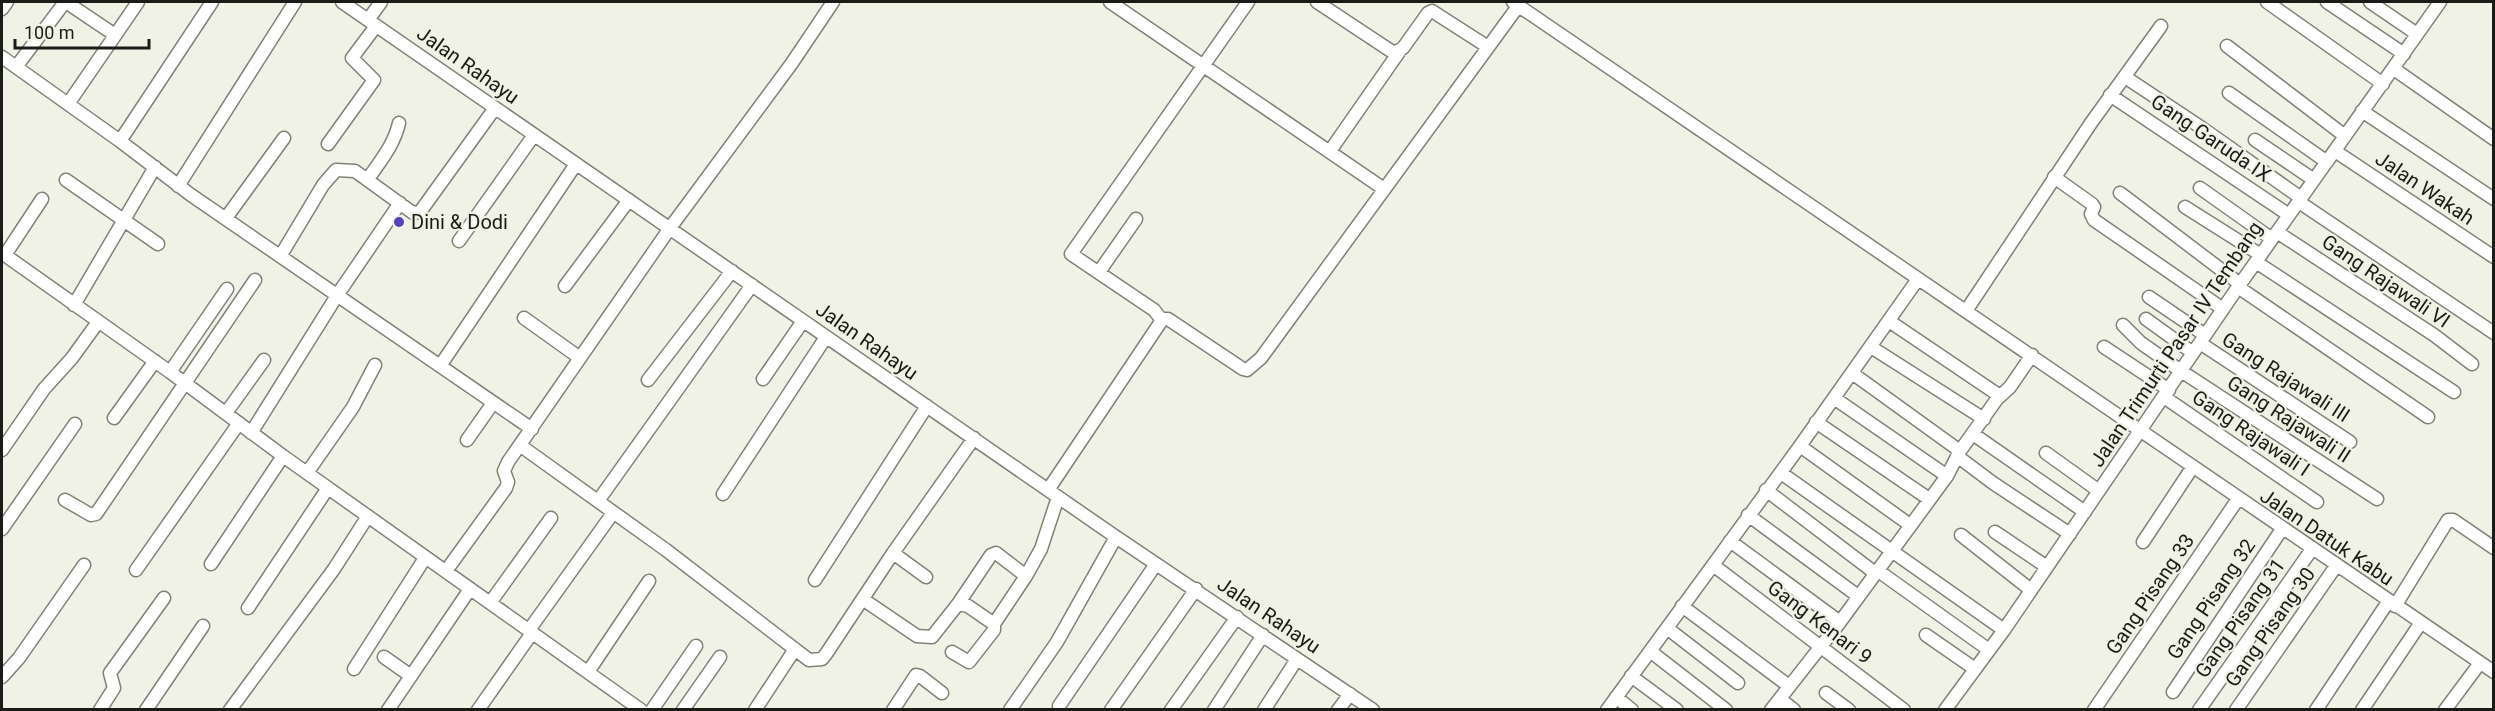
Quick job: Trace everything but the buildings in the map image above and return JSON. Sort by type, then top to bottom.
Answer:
[{"type":"street","points":[[2,9],[6,2]]},
{"type":"street","points":[[16,67],[65,2],[115,35]]},
{"type":"street","points":[[68,105],[138,2]]},
{"type":"street","points":[[120,141],[212,2]]},
{"type":"street","points":[[178,186],[295,2]]},
{"type":"street","name":"Jalan Rahayu","points":[[342,2],[1116,537],[1372,710]]},
{"type":"street","points":[[328,144],[374,80],[352,58],[381,2]]},
{"type":"street","points":[[446,571],[502,495],[508,482],[504,468],[670,228],[772,90],[833,2]]},
{"type":"street","points":[[1110,2],[1384,189]]},
{"type":"street","points":[[1161,319],[1154,310],[1071,254],[1248,2]]},
{"type":"street","points":[[1317,2],[1387,50],[1394,53],[1399,52]]},
{"type":"street","points":[[2267,2],[2383,84]]},
{"type":"street","points":[[2327,2],[2404,54]]},
{"type":"street","points":[[2370,2],[2417,34]]},
{"type":"street","name":"Jalan Trimurti Pasar IV Tembang","points":[[1945,710],[2004,630],[2223,309],[2440,2]]},
{"type":"street","points":[[1161,319],[1168,319],[1243,369],[1247,369],[1261,358],[1488,47],[1516,3]]},
{"type":"street","name":"Jalan Datuk Kabu","points":[[1516,3],[2493,672]]},
{"type":"street","points":[[1330,151],[1428,13],[1432,11],[1488,47]]},
{"type":"street","points":[[1966,311],[2110,95],[2162,26]]},
{"type":"street","points":[[2227,46],[2345,136]]},
{"type":"street","points":[[2,57],[120,141],[178,186],[532,429]]},
{"type":"street","points":[[2394,69],[2493,139]]},
{"type":"street","points":[[2125,77],[2202,128],[2300,200],[2493,333]]},
{"type":"street","points":[[2229,93],[2327,162]]},
{"type":"street","name":"Gang Garuda IX","points":[[2110,95],[2289,215]]},
{"type":"street","points":[[281,255],[330,175],[336,170],[346,169],[368,178],[413,213],[420,212],[495,108]]},
{"type":"street","points":[[2362,111],[2493,199]]},
{"type":"street","points":[[368,178],[389,149],[399,123]]},
{"type":"street","points":[[459,241],[534,135]]},
{"type":"street","points":[[226,218],[284,138]]},
{"type":"street","points":[[2255,140],[2314,180]]},
{"type":"street","name":"Jalan Wakah","points":[[2335,151],[2493,257]]},
{"type":"street","points":[[440,366],[576,164]]},
{"type":"street","points":[[74,305],[154,167]]},
{"type":"street","points":[[2054,177],[2093,205],[2091,214],[2094,220],[2223,309]]},
{"type":"street","points":[[66,180],[159,244]]},
{"type":"street","name":"Gang Rajawali VI","points":[[2200,188],[2416,323],[2472,364]]},
{"type":"street","points":[[2120,194],[2239,286],[2428,417]]},
{"type":"street","points":[[42,199],[3,254],[185,382],[251,433],[425,558],[641,710]]},
{"type":"street","points":[[565,286],[629,200]]},
{"type":"street","points":[[251,433],[338,294],[400,203]]},
{"type":"street","points":[[2185,207],[2454,392]]},
{"type":"street","points":[[1099,272],[1136,219]]},
{"type":"street","points":[[648,380],[732,271]]},
{"type":"street","points":[[65,500],[91,516],[95,515],[255,279]]},
{"type":"street","points":[[1607,710],[1800,446],[1918,279]]},
{"type":"street","points":[[598,501],[753,285]]},
{"type":"street","points":[[170,372],[227,289]]},
{"type":"street","points":[[2149,297],[2200,344]]},
{"type":"street","points":[[524,318],[580,358]]},
{"type":"street","points":[[952,652],[969,662],[994,630],[994,624],[1041,549],[1053,493],[1161,319]]},
{"type":"street","points":[[2146,319],[2200,344]]},
{"type":"street","points":[[763,379],[803,321]]},
{"type":"street","points":[[1889,321],[2000,396]]},
{"type":"street","points":[[2,450],[44,389],[72,358],[98,322]]},
{"type":"street","name":"Gang Rajawali II","points":[[2123,325],[2141,343],[2181,371],[2377,499]]},
{"type":"street","points":[[723,494],[826,337]]},
{"type":"street","name":"Gang Rajawali III","points":[[2200,344],[2350,442]]},
{"type":"street","points":[[1870,347],[1984,419]]},
{"type":"street","name":"Gang Rajawali I","points":[[2104,347],[2317,502]]},
{"type":"street","points":[[1771,710],[1840,622],[1947,476],[1959,454],[2000,396],[2010,387],[2032,356]]},
{"type":"street","points":[[226,413],[264,360]]},
{"type":"street","points":[[114,418],[154,361]]},
{"type":"street","points":[[307,473],[352,407],[375,365]]},
{"type":"street","points":[[1852,373],[1959,454],[1992,483],[2070,534]]},
{"type":"street","points":[[1834,398],[1947,476]]},
{"type":"street","points":[[467,440],[493,403]]},
{"type":"street","points":[[815,580],[927,406]]},
{"type":"street","points":[[1816,422],[1929,499]]},
{"type":"street","points":[[136,570],[239,423]]},
{"type":"street","points":[[2,529],[75,424]]},
{"type":"street","points":[[1973,434],[2085,512]]},
{"type":"street","points":[[521,446],[809,660],[822,659],[974,438]]},
{"type":"street","points":[[1800,446],[1910,525]]},
{"type":"street","points":[[2046,453],[2099,491]]},
{"type":"street","points":[[211,564],[283,456]]},
{"type":"street","points":[[2143,542],[2192,468]]},
{"type":"street","points":[[1781,472],[2004,630]]},
{"type":"street","points":[[248,608],[328,488]]},
{"type":"street","points":[[1766,490],[1876,572],[1989,650]]},
{"type":"street","name":"Gang Pisang 33","points":[[2094,710],[2238,499]]},
{"type":"street","points":[[477,710],[613,513]]},
{"type":"street","points":[[1748,515],[1858,596]]},
{"type":"street","points":[[230,710],[334,569],[368,516]]},
{"type":"street","points":[[490,603],[551,518]]},
{"type":"street","points":[[2316,710],[2448,520],[2453,520],[2493,548]]},
{"type":"street","name":"Gang Pisang 32","points":[[2173,692],[2282,529]]},
{"type":"street","points":[[1995,532],[2047,567]]},
{"type":"street","points":[[1961,535],[2031,590]]},
{"type":"street","points":[[1010,710],[1057,642],[1116,537]]},
{"type":"street","points":[[1730,541],[1840,622]]},
{"type":"street","name":"Gang Pisang 31","points":[[2199,710],[2312,549]]},
{"type":"street","points":[[893,553],[926,577]]},
{"type":"street","points":[[864,600],[917,636],[927,638],[934,634],[963,602],[993,554],[1001,556],[1026,576]]},
{"type":"street","points":[[354,669],[425,558]]},
{"type":"street","points":[[1059,706],[1156,564]]},
{"type":"street","points":[[2,677],[19,658],[84,565]]},
{"type":"street","name":"Gang Kenari 9","points":[[1713,565],[1904,710]]},
{"type":"street","name":"Gang Pisang 30","points":[[2236,710],[2336,566]]},
{"type":"street","points":[[588,672],[648,581]]},
{"type":"street","points":[[388,710],[470,589]]},
{"type":"street","points":[[1111,710],[1196,589]]},
{"type":"street","points":[[100,710],[114,688],[110,673],[164,598]]},
{"type":"street","points":[[963,602],[994,624]]},
{"type":"street","points":[[1682,606],[1789,686]]},
{"type":"street","points":[[1171,710],[1237,617]]},
{"type":"street","points":[[2362,710],[2420,624]]},
{"type":"street","points":[[146,710],[203,626]]},
{"type":"street","points":[[1667,628],[1738,683]]},
{"type":"street","points":[[1926,634],[1975,669]]},
{"type":"street","points":[[1214,710],[1263,635]]},
{"type":"street","points":[[652,710],[696,646]]},
{"type":"street","points":[[755,710],[795,649]]},
{"type":"street","points":[[1650,651],[1726,710]]},
{"type":"street","points":[[384,657],[411,676]]},
{"type":"street","points":[[683,710],[720,657]]},
{"type":"street","points":[[1264,710],[1297,659]]},
{"type":"street","points":[[2445,710],[2480,663]]},
{"type":"street","points":[[893,710],[915,675],[920,676],[942,693]]},
{"type":"street","points":[[1631,676],[1677,710]]},
{"type":"street","points":[[1826,693],[1849,710]]},
{"type":"street","points":[[1338,710],[1350,694]]},
{"type":"street","points":[[1616,697],[1632,710]]},
{"type":"street","points":[[1780,699],[1794,710]]},
{"type":"place","name":"Dini & Dodi","points":[[399,222]]}]
